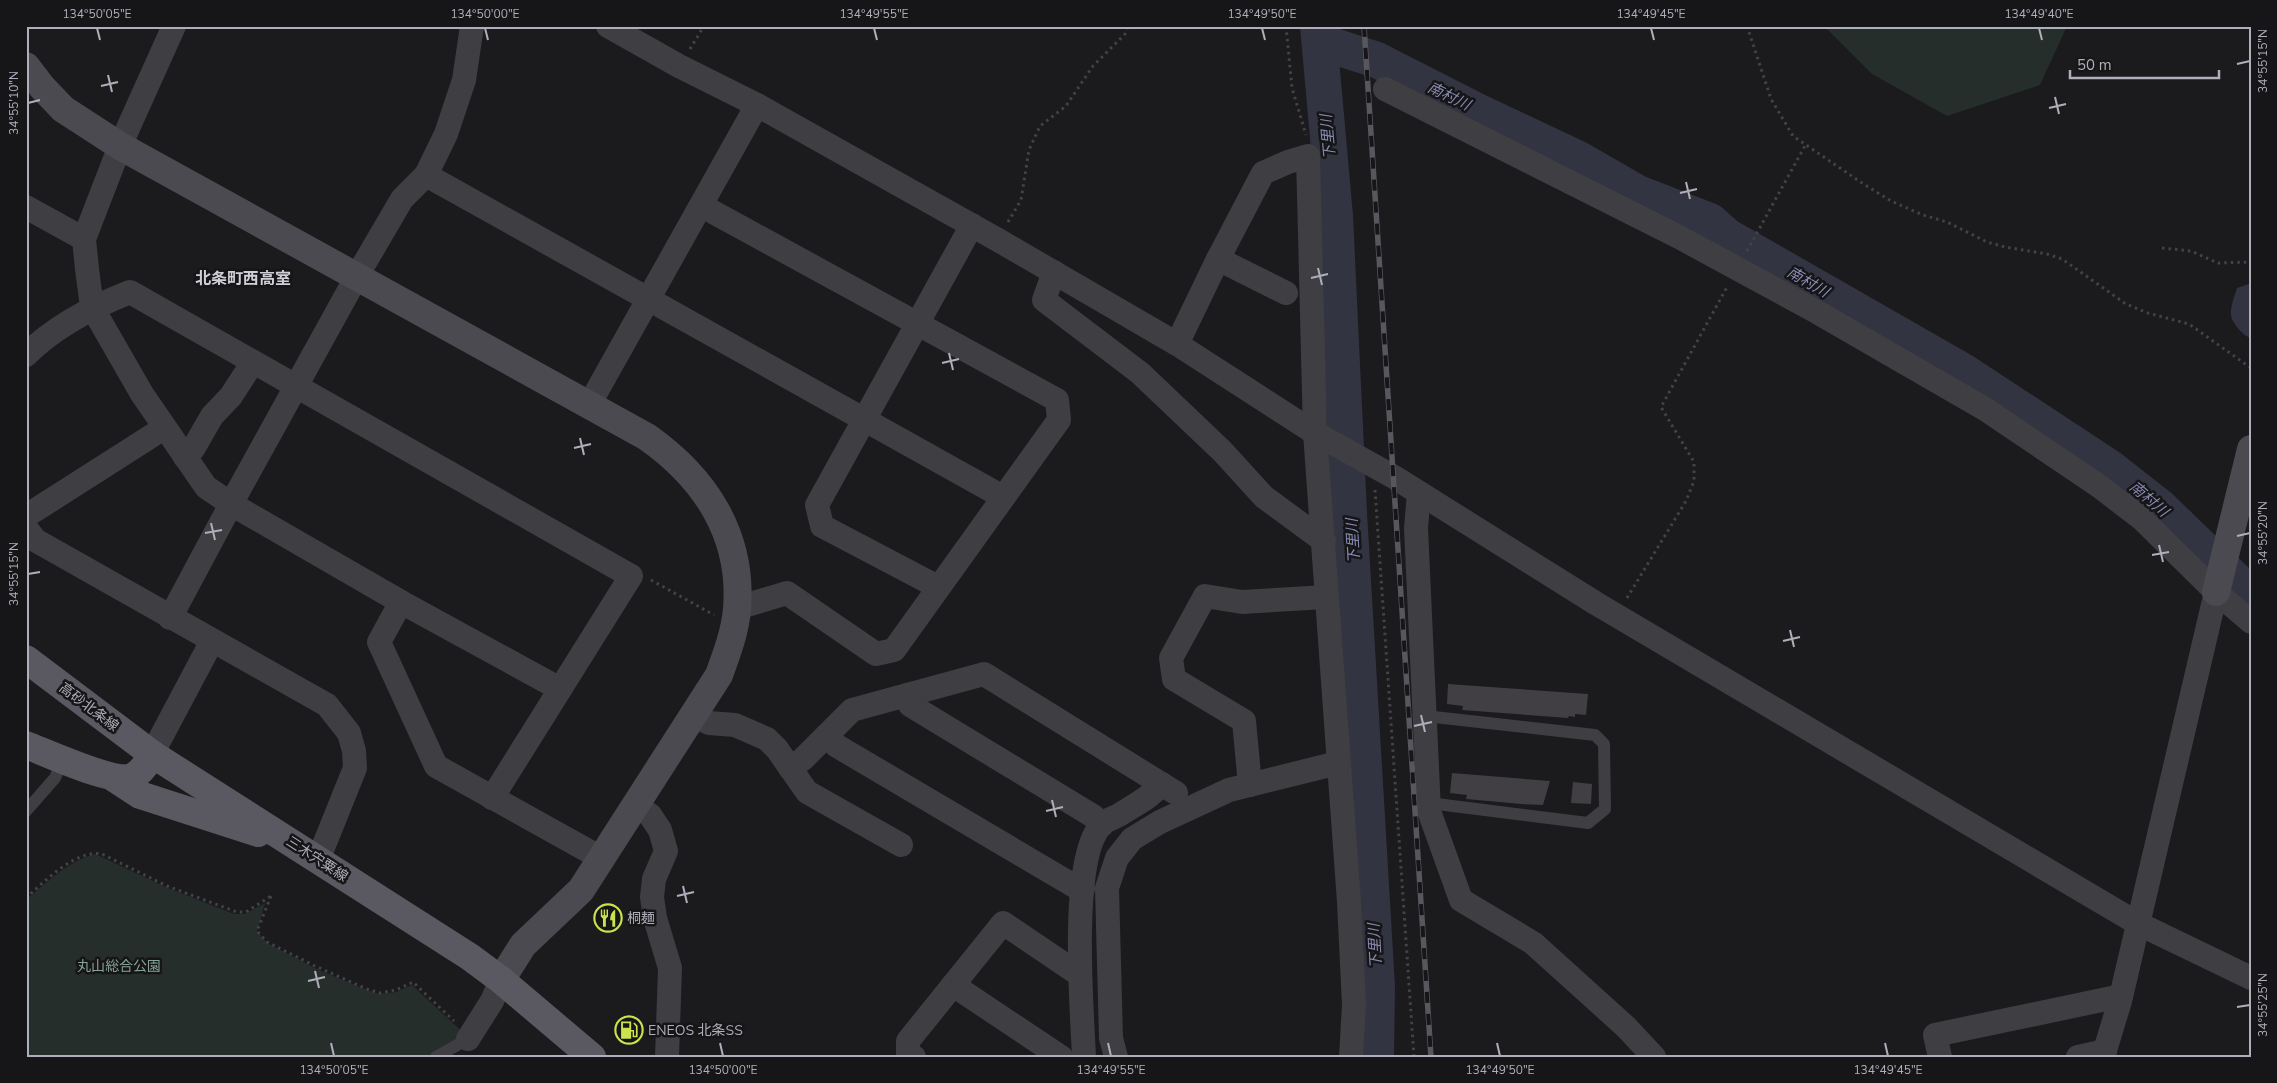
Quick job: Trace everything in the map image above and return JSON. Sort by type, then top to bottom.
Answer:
[{"type":"main road","name":"高砂北条線","points":[[26,660],[152,754]]},
{"type":"main road","points":[[26,745],[114,778],[140,795],[308,853]]},
{"type":"main road","points":[[114,778],[131,777],[143,769],[152,754]]},
{"type":"main road","name":"三木宍粟線","points":[[152,754],[470,957],[501,980],[592,1057]]},
{"type":"street","points":[[174,26],[120,146],[84,238],[92,308],[142,394],[206,486],[231,504],[401,602],[560,689]]},
{"type":"street","points":[[170,618],[357,276],[402,199],[426,174],[446,134],[464,80],[472,26]]},
{"type":"street","points":[[608,26],[679,66],[757,105],[1054,272],[1178,344],[1319,435],[1419,493],[1618,616],[2137,923],[2251,978]]},
{"type":"street","points":[[26,66],[42,87],[63,109],[120,146],[647,437],[672,455],[696,480],[714,506],[729,537],[736,571],[736,617],[731,643],[719,675],[581,890],[523,945],[501,980],[492,1001],[462,1045]]},
{"type":"street","points":[[1385,89],[1679,236],[1736,270],[1817,312],[1985,409],[2091,480],[2142,519],[2216,592],[2251,622]]},
{"type":"street","points":[[589,405],[757,105]]},
{"type":"street","points":[[1178,344],[1218,259],[1263,173],[1308,156],[1326,597],[1354,1006],[1351,1057]]},
{"type":"street","points":[[426,174],[648,300],[1003,497]]},
{"type":"street","points":[[702,206],[1057,400],[1059,420],[894,650],[876,654],[787,593],[736,617]]},
{"type":"street","points":[[26,207],[84,238]]},
{"type":"street","points":[[938,587],[822,526],[817,505],[972,225]]},
{"type":"street","points":[[1218,259],[1286,293]]},
{"type":"street","points":[[1054,272],[1044,300],[1140,373],[1222,451],[1264,497],[1324,541]]},
{"type":"street","points":[[26,355],[37,344],[92,308],[130,292],[631,576],[492,798]]},
{"type":"street","points":[[185,458],[193,449],[212,416],[231,396],[253,362]]},
{"type":"street","points":[[26,516],[164,428]]},
{"type":"street","points":[[2078,1057],[2104,1054],[2121,996],[2251,449]]},
{"type":"street","points":[[1419,493],[1416,528],[1429,811],[1461,900],[1533,944],[1626,1027],[1651,1056]]},
{"type":"street","points":[[26,528],[34,540],[327,705],[349,733],[354,751],[355,768],[308,853]]},
{"type":"street","points":[[1250,785],[1244,721],[1174,679],[1171,658],[1205,596],[1242,602],[1326,597]]},
{"type":"street","points":[[401,602],[379,642],[436,766],[601,858]]},
{"type":"street","points":[[152,754],[212,641]]},
{"type":"street","points":[[790,768],[803,759],[852,710],[984,674],[1169,788],[1153,794],[1102,825],[1088,851],[1080,904],[1080,975],[1084,1057]]},
{"type":"street","points":[[907,695],[910,705],[1093,816],[1102,825]]},
{"type":"street","points":[[693,715],[709,723],[736,725],[767,739],[806,792],[901,845]]},
{"type":"street","points":[[826,736],[837,746],[1076,887],[1083,889]]},
{"type":"street","points":[[1116,1057],[1111,1038],[1107,888],[1116,858],[1132,839],[1160,822],[1230,790],[1338,763]]},
{"type":"street","points":[[636,805],[650,815],[660,830],[666,851],[654,879],[652,897],[655,918],[670,968],[667,1057]]},
{"type":"street","points":[[914,1057],[908,1053],[908,1041],[1002,923],[1080,975]]},
{"type":"street","points":[[953,985],[1061,1057]]},
{"type":"street","points":[[1940,1057],[1936,1035],[2121,996]]},
{"type":"lane","points":[[1425,716],[1595,735],[1604,744],[1605,809],[1588,822],[1429,803]]},
{"type":"lane","points":[[26,811],[55,778],[63,759]]},
{"type":"lane","points":[[436,1057],[462,1045]]},
{"type":"path","points":[[998,240],[1021,200],[1029,150],[1040,126],[1066,106],[1093,66],[1125,34],[1128,26]]},
{"type":"path","points":[[1286,26],[1292,88],[1306,135],[1308,156]]},
{"type":"path","points":[[1747,26],[1771,100],[1793,136],[1891,201],[1923,215],[1948,222],[1987,242],[2047,254],[2062,259],[2126,304],[2148,313],[2189,324],[2251,368]]},
{"type":"path","points":[[1618,616],[1686,501],[1694,481],[1694,462],[1661,407],[1806,144]]},
{"type":"path","points":[[2162,248],[2191,251],[2218,263],[2251,262]]},
{"type":"path","points":[[1372,465],[1414,1057]]},
{"type":"path","points":[[631,576],[648,578],[736,617]]},
{"type":"path","points":[[26,898],[62,868],[92,852],[102,854],[168,886],[237,912],[246,912],[271,896],[257,931],[267,942],[315,966],[380,993],[396,990],[413,982],[462,1045]]},
{"type":"green space","points":[[1824,26],[2067,26],[2040,85],[1947,116],[1872,74]]},
{"type":"green space","name":"丸山総合公園","points":[[95,854],[168,888],[234,914],[245,914],[265,903],[257,931],[267,943],[317,969],[379,994],[396,992],[412,985],[467,1036],[446,1057],[26,1057],[26,900],[67,867]]},
{"type":"water","points":[[2251,285],[2251,338],[2238,329],[2231,315],[2237,288]]},
{"type":"building","points":[[1448,684],[1588,694],[1586,715],[1575,714],[1575,717],[1569,716],[1568,718],[1462,710],[1463,706],[1447,704]]},
{"type":"building","points":[[1452,773],[1550,781],[1543,805],[1521,804],[1466,799],[1467,795],[1450,793]]},
{"type":"building","points":[[1573,782],[1592,784],[1591,804],[1571,803]]},
{"type":"waterway","name":"下里川","points":[[1318,26],[1335,216],[1349,513],[1377,987],[1376,1057]]},
{"type":"waterway","name":"南村川","points":[[1321,42],[1377,60],[1479,112],[1579,159],[1638,193],[1710,221],[1727,236],[1963,371],[2109,467],[2160,507],[2251,595]]},
{"type":"railway","points":[[1364,26],[1431,1057]]},
{"type":"place","name":"桐麺","points":[[608,918]]},
{"type":"place","name":"ENEOS 北条SS","points":[[629,1030]]},
{"type":"district","name":"北条町西高室","points":[[243,279]]}]
